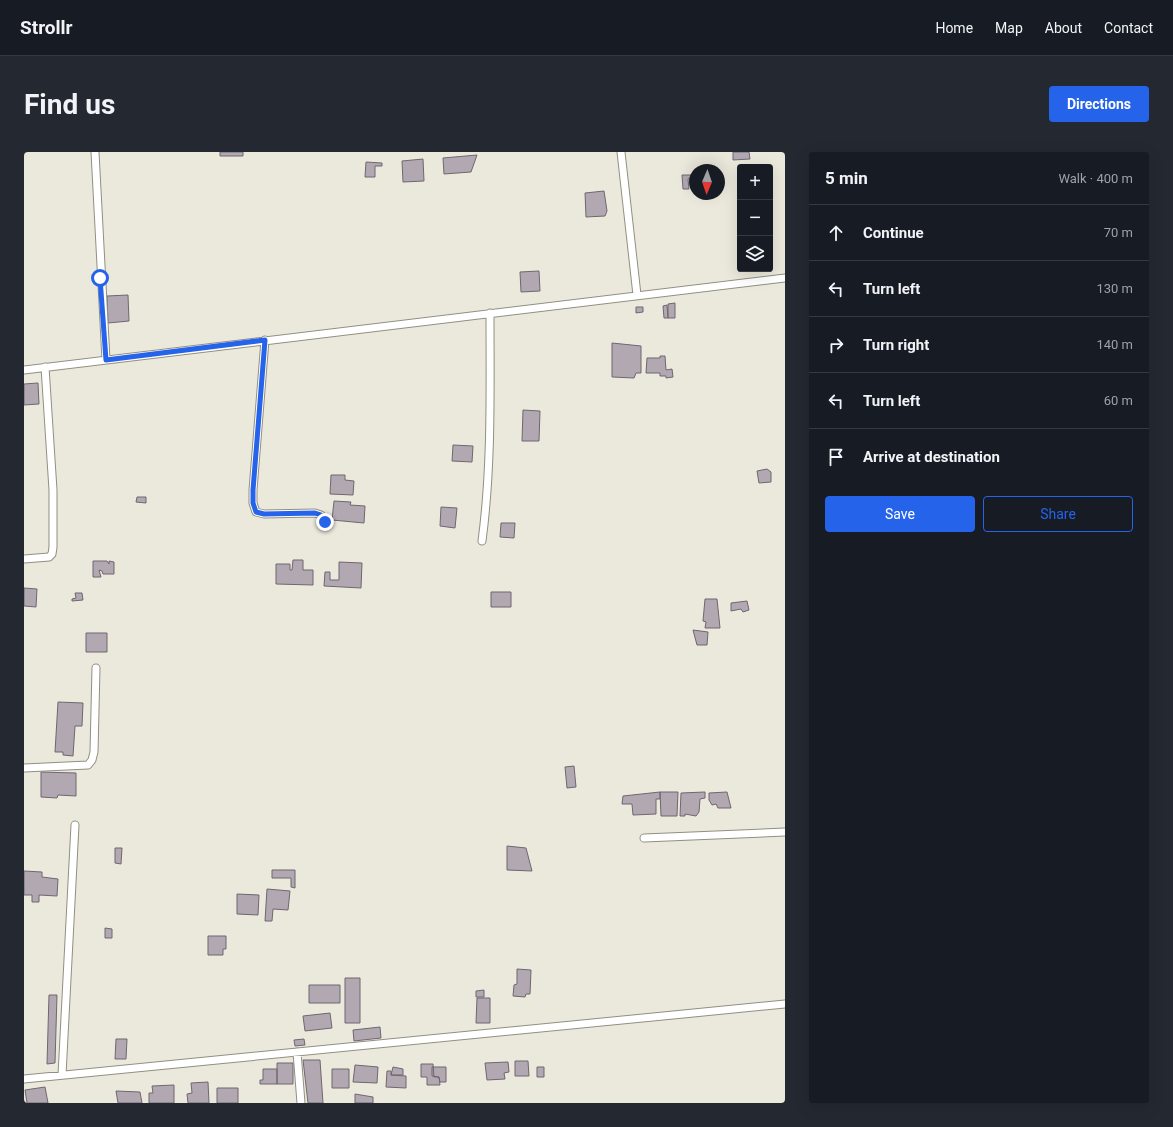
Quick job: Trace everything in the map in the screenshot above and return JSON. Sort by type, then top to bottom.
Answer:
[{"type":"street","points":[[95,152],[106,360]]},
{"type":"street","points":[[621,152],[636,295]]},
{"type":"street","points":[[24,370],[785,278]]},
{"type":"street","points":[[482,542],[487,484],[490,396],[490,313]]},
{"type":"street","points":[[265,340],[253,490],[254,509],[256,512],[264,514],[315,513],[321,515],[325,522]]},
{"type":"street","points":[[24,559],[49,557],[52,554],[53,547],[53,490],[44,367]]},
{"type":"street","points":[[24,768],[88,766],[92,760],[94,752],[96,668]]},
{"type":"street","points":[[62,1075],[75,825]]},
{"type":"street","points":[[644,838],[785,832]]},
{"type":"street","points":[[24,1079],[737,1007],[785,1004]]},
{"type":"street","points":[[297,1052],[301,1103]]},
{"type":"building","points":[[220,152],[243,152],[243,156],[220,156]]},
{"type":"building","points":[[733,152],[749,152],[750,159],[733,160]]},
{"type":"building","points":[[477,155],[471,172],[444,174],[443,158]]},
{"type":"building","points":[[423,159],[424,181],[403,182],[402,161]]},
{"type":"building","points":[[366,162],[382,163],[382,166],[375,166],[375,177],[365,177]]},
{"type":"building","points":[[682,175],[689,175],[689,189],[683,189]]},
{"type":"building","points":[[604,191],[607,211],[605,216],[586,217],[585,193]]},
{"type":"building","points":[[539,271],[540,291],[521,292],[520,272]]},
{"type":"building","points":[[128,295],[129,321],[108,323],[107,296]]},
{"type":"building","points":[[675,303],[675,318],[668,318],[668,304]]},
{"type":"building","points":[[667,305],[668,318],[664,318],[663,306]]},
{"type":"building","points":[[636,307],[643,307],[643,312],[636,313]]},
{"type":"building","points":[[612,343],[641,346],[641,373],[636,373],[634,378],[612,377]]},
{"type":"building","points":[[660,356],[665,356],[666,370],[672,369],[673,377],[666,378],[666,376],[660,376],[660,373],[646,373],[647,358],[660,358]]},
{"type":"building","points":[[38,383],[39,404],[24,405],[24,384]]},
{"type":"building","points":[[523,410],[540,411],[539,441],[522,441]]},
{"type":"building","points":[[453,445],[473,446],[472,462],[452,461]]},
{"type":"building","points":[[767,469],[771,472],[771,482],[759,483],[757,471]]},
{"type":"building","points":[[331,475],[345,475],[345,480],[354,481],[353,495],[330,494]]},
{"type":"building","points":[[137,497],[146,497],[146,503],[136,502]]},
{"type":"building","points":[[334,501],[351,502],[350,505],[365,506],[364,523],[332,520]]},
{"type":"building","points":[[441,507],[457,508],[455,528],[440,526]]},
{"type":"building","points":[[501,523],[515,523],[514,538],[500,537]]},
{"type":"building","points":[[293,560],[303,560],[303,570],[313,570],[313,585],[276,584],[276,564],[290,564],[290,570],[292,570]]},
{"type":"building","points":[[93,561],[107,561],[109,564],[109,561],[114,562],[114,574],[103,574],[102,571],[99,570],[101,577],[93,577]]},
{"type":"building","points":[[339,562],[362,563],[361,588],[324,586],[325,572],[330,572],[330,580],[339,580]]},
{"type":"building","points":[[24,588],[37,589],[36,607],[24,606]]},
{"type":"building","points":[[491,592],[511,592],[511,607],[491,607]]},
{"type":"building","points":[[75,593],[82,593],[83,600],[72,601],[72,599],[76,598]]},
{"type":"building","points":[[705,599],[717,599],[720,628],[705,628],[706,622],[703,621]]},
{"type":"building","points":[[747,601],[749,610],[743,612],[741,609],[731,611],[731,603]]},
{"type":"building","points":[[693,630],[708,632],[707,645],[697,645]]},
{"type":"building","points":[[86,633],[107,633],[107,652],[86,652]]},
{"type":"building","points":[[58,702],[83,703],[82,726],[75,726],[73,756],[63,755],[63,752],[55,752]]},
{"type":"building","points":[[574,766],[576,787],[567,788],[565,767]]},
{"type":"building","points":[[41,772],[76,773],[76,796],[58,795],[57,798],[41,797]]},
{"type":"building","points":[[660,792],[678,792],[677,816],[661,816]]},
{"type":"building","points":[[660,792],[660,799],[656,799],[656,814],[633,815],[632,804],[622,804],[623,796]]},
{"type":"building","points":[[705,792],[705,798],[700,799],[699,812],[696,816],[685,814],[685,816],[680,816],[681,793]]},
{"type":"building","points":[[727,792],[731,808],[718,808],[716,804],[712,805],[709,800],[709,793]]},
{"type":"building","points":[[507,846],[526,848],[532,871],[507,870]]},
{"type":"building","points":[[115,848],[122,848],[121,864],[115,863]]},
{"type":"building","points":[[272,870],[295,870],[295,888],[291,887],[291,878],[272,878]]},
{"type":"building","points":[[24,871],[42,872],[42,877],[58,879],[57,896],[39,895],[39,902],[32,902],[32,895],[24,895]]},
{"type":"building","points":[[267,889],[290,891],[288,910],[273,909],[272,921],[265,921]]},
{"type":"building","points":[[237,894],[259,895],[258,915],[237,914]]},
{"type":"building","points":[[105,928],[112,929],[112,938],[105,938]]},
{"type":"building","points":[[208,936],[226,936],[226,949],[223,949],[223,955],[208,955]]},
{"type":"building","points":[[517,969],[531,970],[530,994],[526,994],[525,997],[513,996],[514,985],[517,984]]},
{"type":"building","points":[[345,978],[360,978],[360,1023],[345,1023]]},
{"type":"building","points":[[309,985],[340,985],[340,1003],[309,1003]]},
{"type":"building","points":[[484,990],[484,997],[476,997],[476,991]]},
{"type":"building","points":[[49,995],[57,995],[55,1063],[47,1064]]},
{"type":"building","points":[[477,998],[490,998],[490,1023],[476,1023]]},
{"type":"building","points":[[330,1013],[332,1028],[305,1031],[303,1016]]},
{"type":"building","points":[[380,1027],[381,1038],[354,1041],[353,1030]]},
{"type":"building","points":[[116,1039],[127,1039],[126,1059],[115,1059]]},
{"type":"building","points":[[304,1039],[305,1045],[295,1046],[294,1040]]},
{"type":"building","points":[[303,1060],[320,1060],[323,1103],[308,1103]]},
{"type":"building","points":[[515,1061],[528,1061],[529,1076],[515,1076]]},
{"type":"building","points":[[508,1062],[509,1072],[504,1073],[505,1079],[487,1080],[485,1063]]},
{"type":"building","points":[[277,1063],[293,1063],[293,1084],[277,1084]]},
{"type":"building","points":[[421,1064],[433,1064],[434,1077],[439,1077],[440,1085],[427,1085],[427,1077],[421,1077]]},
{"type":"building","points":[[355,1065],[378,1067],[377,1083],[353,1082]]},
{"type":"building","points":[[393,1067],[403,1069],[403,1075],[391,1075]]},
{"type":"building","points":[[432,1067],[446,1067],[446,1082],[440,1082],[439,1077],[432,1076]]},
{"type":"building","points":[[537,1067],[544,1067],[544,1077],[537,1077]]},
{"type":"building","points":[[263,1069],[277,1069],[277,1084],[260,1084],[260,1080],[263,1080]]},
{"type":"building","points":[[332,1069],[349,1069],[349,1088],[332,1088]]},
{"type":"building","points":[[387,1071],[391,1071],[391,1075],[406,1076],[406,1088],[386,1087]]},
{"type":"building","points":[[208,1082],[209,1103],[188,1103],[187,1094],[192,1093],[191,1083]]},
{"type":"building","points":[[174,1085],[174,1103],[149,1103],[149,1093],[153,1093],[152,1086]]},
{"type":"building","points":[[45,1087],[48,1103],[27,1103],[25,1090]]},
{"type":"building","points":[[217,1088],[238,1088],[238,1103],[217,1103]]},
{"type":"building","points":[[116,1091],[140,1092],[142,1103],[118,1103]]},
{"type":"building","points":[[355,1094],[373,1097],[373,1103],[355,1103]]},
{"type":"route","points":[[100,278],[106,360],[265,340],[253,490],[254,509],[256,512],[264,514],[315,513],[321,515],[325,522]]}]
